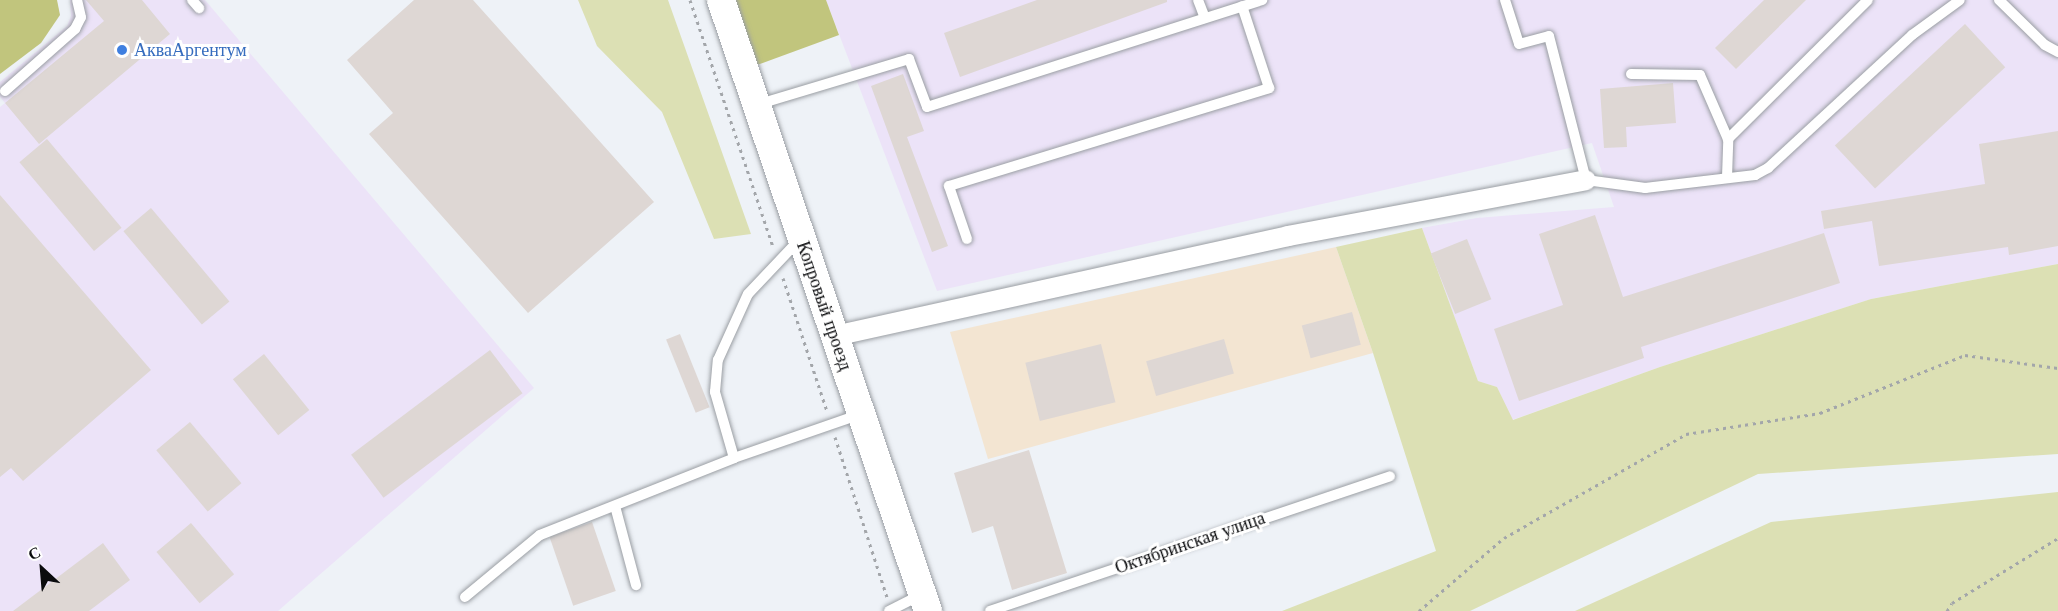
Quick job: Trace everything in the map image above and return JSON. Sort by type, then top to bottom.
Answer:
[{"type":"main road","name":"Копровый проезд","points":[[721,0],[925,602]]},
{"type":"street","points":[[834,336],[1288,236],[1586,180]]},
{"type":"lane","points":[[5,91],[75,29],[81,17],[77,0]]},
{"type":"lane","points":[[1198,0],[1205,18]]},
{"type":"lane","points":[[756,105],[909,59],[927,107],[1262,0]]},
{"type":"lane","points":[[1505,0],[1519,44],[1549,36],[1586,180],[1645,188],[1755,175],[1768,168],[1912,35],[1960,0]]},
{"type":"lane","points":[[1728,139],[1868,0]]},
{"type":"lane","points":[[1999,0],[2045,45],[2058,52]]},
{"type":"lane","points":[[967,239],[949,186],[1269,88],[1242,6]]},
{"type":"lane","points":[[1631,74],[1700,75],[1728,139],[1727,177]]},
{"type":"lane","points":[[734,458],[715,392],[718,360],[748,294],[801,238]]},
{"type":"lane","points":[[465,597],[540,535],[734,458],[861,414]]},
{"type":"lane","name":"Октябринская улица","points":[[990,611],[1390,476]]},
{"type":"lane","points":[[615,506],[636,585]]},
{"type":"lane","points":[[890,610],[925,602]]},
{"type":"path","points":[[690,0],[778,262],[890,610]]},
{"type":"path","points":[[1419,611],[1504,538],[1686,434],[1820,413],[1965,355],[2058,368]]},
{"type":"path","points":[[1947,611],[1952,603],[2058,538]]},
{"type":"shaded area","points":[[70,0],[205,0],[534,388],[278,611],[0,611],[0,107],[5,103],[0,97],[0,82],[67,26],[71,16]]},
{"type":"shaded area","points":[[826,0],[2058,0],[2058,264],[1871,299],[1660,367],[1512,420],[1497,387],[1478,381],[1422,228],[1477,218],[1614,207],[1592,143],[937,291]]},
{"type":"shaded area","points":[[1336,247],[1373,353],[988,459],[950,332]]},
{"type":"green space","points":[[0,0],[57,0],[60,15],[41,43],[0,74]]},
{"type":"green space","points":[[578,0],[668,0],[751,234],[714,239],[662,112],[597,46]]},
{"type":"green space","points":[[735,0],[826,0],[839,35],[757,65]]},
{"type":"green space","points":[[1422,228],[1478,381],[1497,387],[1513,420],[1660,367],[1871,299],[2058,264],[2058,454],[1758,474],[1470,611],[1282,611],[1436,551],[1373,353],[1336,247]]},
{"type":"green space","points":[[2058,492],[2058,611],[1575,611],[1771,522]]},
{"type":"building","points":[[86,0],[142,0],[170,34],[39,144],[5,103],[104,21]]},
{"type":"building","points":[[414,0],[473,0],[654,202],[528,313],[369,134],[393,113],[347,60]]},
{"type":"building","points":[[1037,0],[1167,0],[1167,2],[960,77],[944,33]]},
{"type":"building","points":[[1764,0],[1806,0],[1736,69],[1715,48]]},
{"type":"building","points":[[1965,24],[2005,67],[1875,189],[1835,145]]},
{"type":"building","points":[[903,74],[924,131],[907,137],[948,246],[932,252],[871,86]]},
{"type":"building","points":[[1673,83],[1676,123],[1626,127],[1627,147],[1604,148],[1600,89]]},
{"type":"building","points":[[2058,131],[2058,246],[2009,255],[2008,247],[1879,266],[1872,221],[1824,229],[1821,211],[1985,184],[1979,144]]},
{"type":"building","points":[[47,139],[122,228],[94,251],[19,162]]},
{"type":"building","points":[[0,195],[151,370],[23,481],[11,468],[0,477]]},
{"type":"building","points":[[151,208],[229,301],[202,325],[123,231]]},
{"type":"building","points":[[1595,215],[1623,297],[1824,233],[1840,283],[1641,347],[1644,358],[1519,401],[1494,329],[1563,305],[1539,234]]},
{"type":"building","points":[[1467,239],[1491,299],[1455,314],[1431,254]]},
{"type":"building","points":[[1352,312],[1361,345],[1311,358],[1302,325]]},
{"type":"building","points":[[680,334],[710,407],[696,413],[666,340]]},
{"type":"building","points":[[1224,339],[1234,374],[1156,396],[1146,361]]},
{"type":"building","points":[[1101,344],[1116,402],[1040,421],[1025,363]]},
{"type":"building","points":[[490,350],[522,393],[384,498],[351,455]]},
{"type":"building","points":[[264,354],[309,410],[278,435],[233,379]]},
{"type":"building","points":[[190,422],[241,483],[208,512],[156,450]]},
{"type":"building","points":[[1029,450],[1067,573],[1012,590],[993,526],[972,533],[954,473]]},
{"type":"building","points":[[592,522],[616,591],[573,606],[549,537]]},
{"type":"building","points":[[191,523],[234,574],[200,603],[157,552]]},
{"type":"building","points":[[103,543],[130,580],[89,611],[13,611]]},
{"type":"place","name":"АкваАргентум","points":[[122,50]]}]
